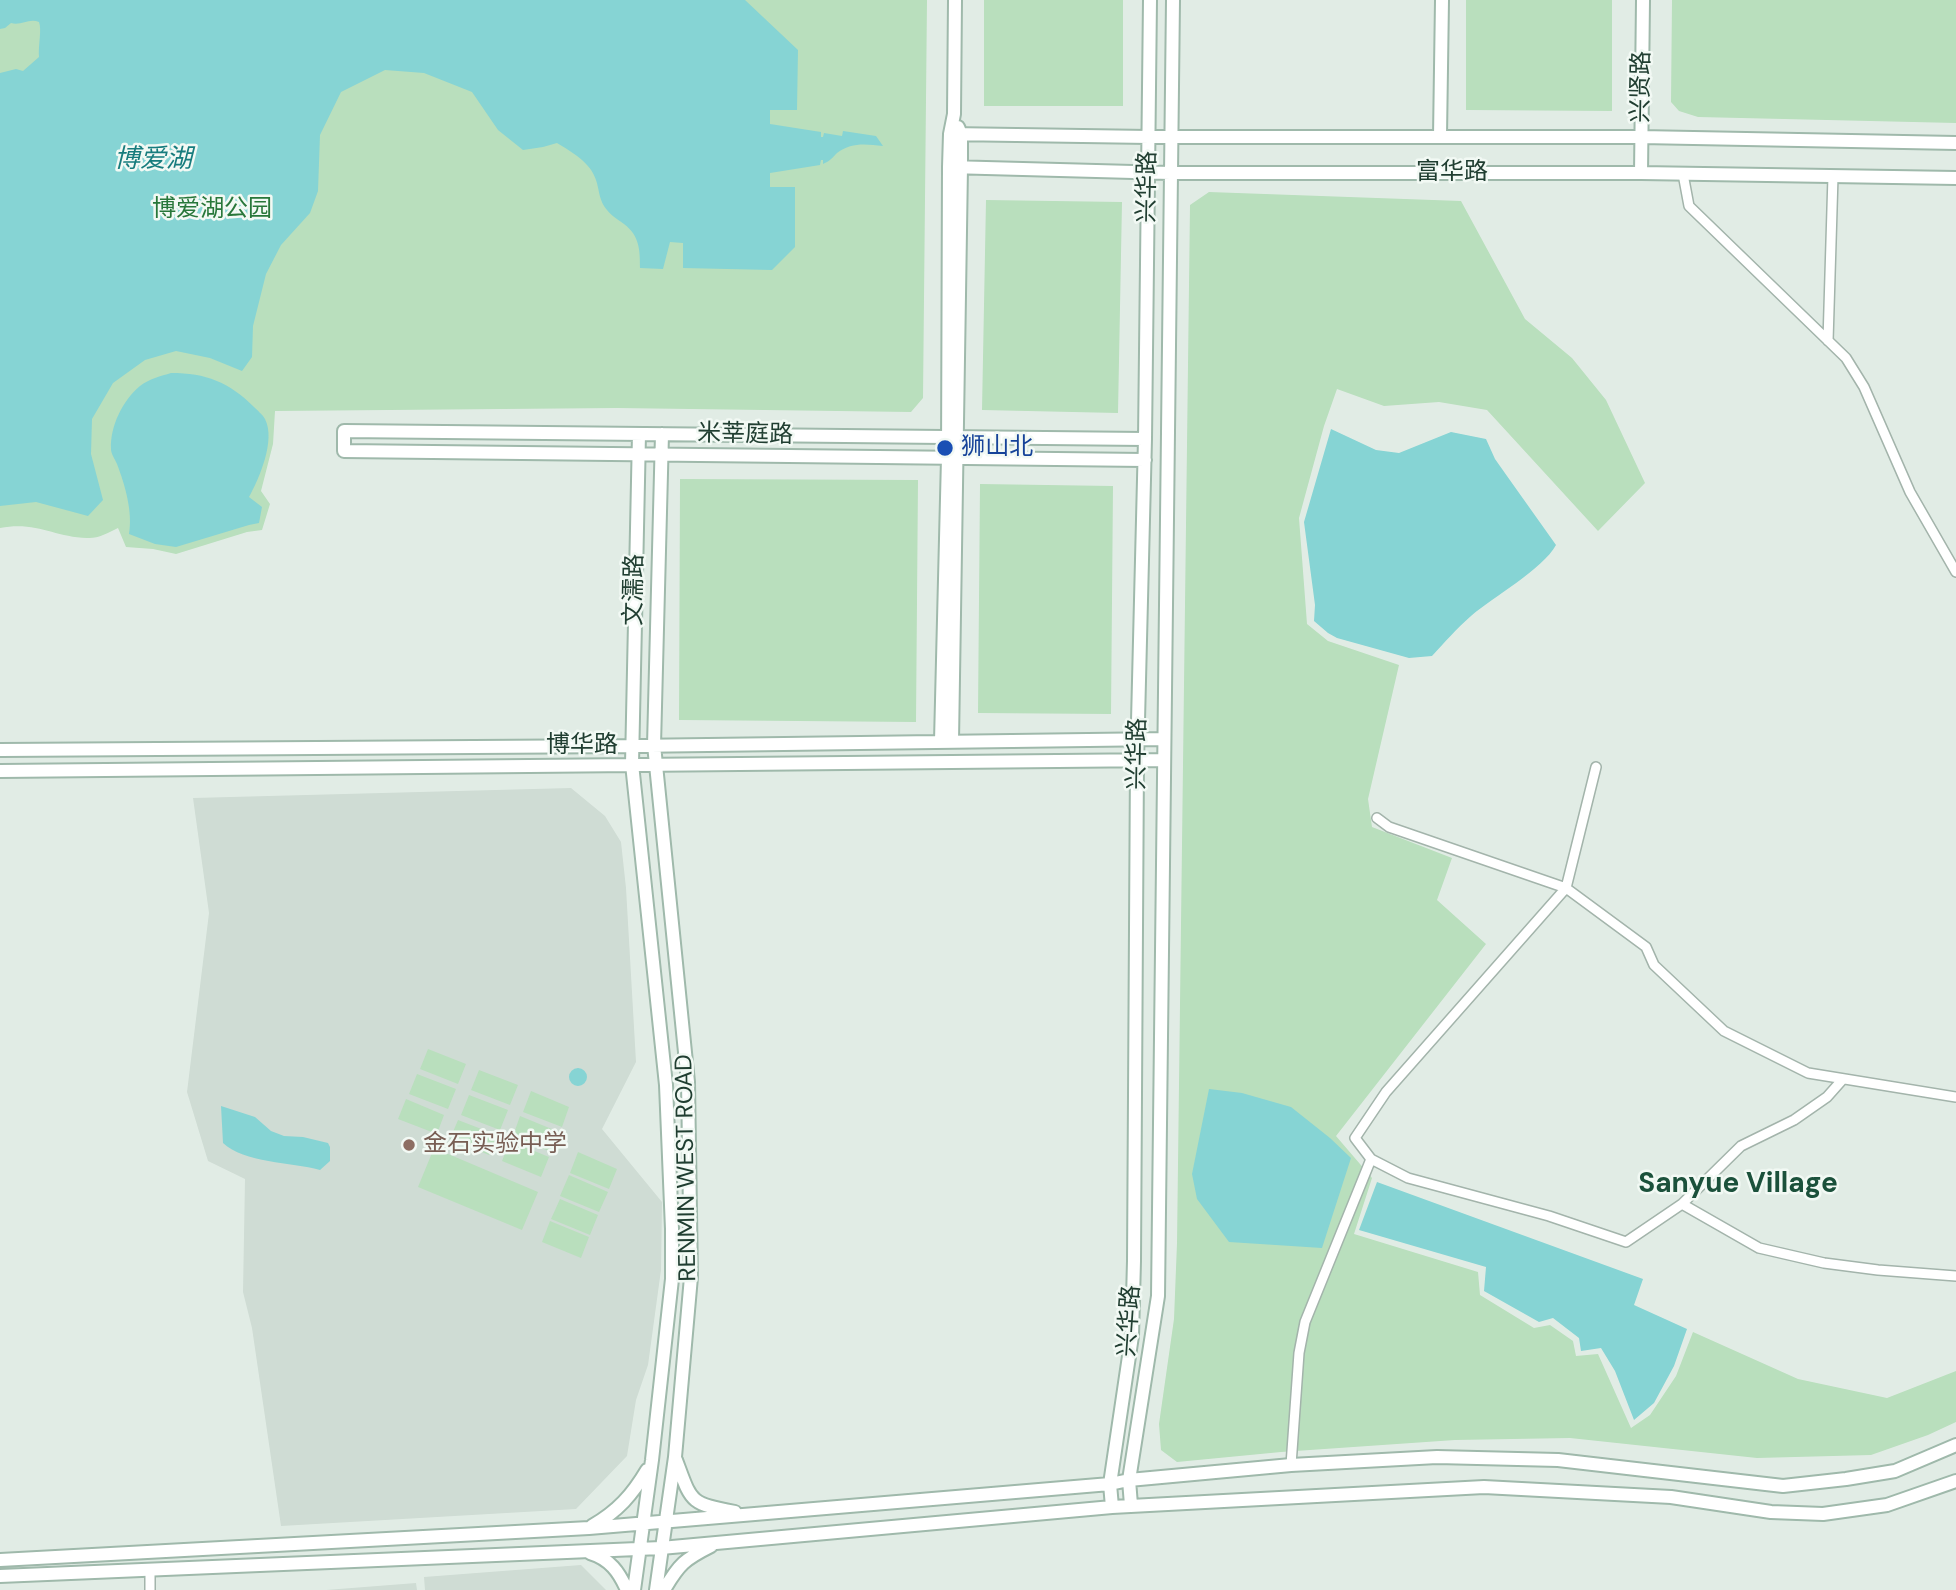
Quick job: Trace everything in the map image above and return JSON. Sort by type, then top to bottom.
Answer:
[{"type":"street","points":[[947,741],[955,0]]},
{"type":"street","name":"兴华路","points":[[1112,1507],[1110,1484],[1132,1336],[1135,1261],[1138,761],[1145,460],[1150,0]]},
{"type":"street","name":"兴华路","points":[[1130,1506],[1129,1480],[1158,1296],[1173,0]]},
{"type":"street","points":[[1440,136],[1443,0]]},
{"type":"street","name":"兴贤路","points":[[1641,173],[1643,0]]},
{"type":"street","name":"富华路","points":[[955,134],[1149,137],[1642,137],[1956,143]]},
{"type":"street","name":"富华路","points":[[955,167],[1170,173],[1641,173],[1956,178]]},
{"type":"street","points":[[1684,174],[1689,206],[1846,358],[1864,387],[1910,492],[1956,572]]},
{"type":"street","points":[[1828,341],[1833,176]]},
{"type":"street","name":"米莘庭路","points":[[1145,439],[344,431],[344,451],[1145,460]]},
{"type":"street","name":"文濡路","points":[[634,1590],[652,1460],[672,1279],[666,1085],[632,764],[639,434]]},
{"type":"street","name":"文濡路","points":[[654,745],[662,434]]},
{"type":"street","name":"博华路","points":[[0,750],[1164,739]]},
{"type":"street","name":"RENMIN WEST ROAD","points":[[654,745],[688,1083],[691,1277],[675,1457],[656,1590]]},
{"type":"street","name":"博华路","points":[[0,771],[1163,760]]},
{"type":"street","points":[[1596,767],[1566,888],[1386,1092],[1355,1138],[1371,1159],[1408,1178],[1549,1216],[1626,1242],[1682,1204],[1741,1146],[1794,1120],[1827,1097],[1843,1079]]},
{"type":"street","points":[[1377,818],[1389,827],[1566,888],[1646,947],[1654,965],[1724,1031],[1808,1073],[1956,1097]]},
{"type":"street","points":[[1291,1465],[1299,1353],[1305,1322],[1371,1159]]},
{"type":"street","points":[[1682,1204],[1759,1248],[1824,1264],[1956,1276]]},
{"type":"street","points":[[0,1560],[589,1528],[1110,1484],[1291,1465],[1437,1458],[1558,1460],[1783,1486],[1895,1471],[1956,1445]]},
{"type":"street","points":[[675,1457],[688,1493],[695,1501],[704,1506],[752,1515]]},
{"type":"street","points":[[589,1528],[610,1516],[635,1491],[652,1460]]},
{"type":"street","points":[[0,1576],[662,1548],[1112,1507],[1484,1487],[1671,1497],[1771,1511],[1823,1514],[1887,1505],[1956,1481]]},
{"type":"street","points":[[664,1590],[687,1558],[718,1543]]},
{"type":"street","points":[[583,1551],[601,1556],[609,1562],[617,1571],[626,1590]]},
{"type":"street","points":[[150,1570],[150,1590]]},
{"type":"shaded area","name":"金石实验中学","points":[[571,788],[605,816],[621,842],[626,888],[636,1062],[602,1129],[662,1202],[661,1270],[648,1365],[636,1400],[627,1456],[576,1509],[281,1526],[252,1328],[243,1292],[245,1179],[208,1161],[187,1092],[209,913],[193,798]]},
{"type":"shaded area","points":[[581,1565],[606,1590],[425,1590],[424,1577]]},
{"type":"shaded area","points":[[416,1583],[417,1590],[326,1590]]},
{"type":"green space","name":"博爱湖公园","points":[[0,0],[927,0],[923,398],[911,412],[617,408],[275,411],[273,444],[261,491],[270,504],[262,530],[247,532],[176,554],[126,547],[118,528],[91,538],[24,526],[0,528]]},
{"type":"green space","points":[[984,0],[1123,0],[1123,106],[984,106]]},
{"type":"green space","points":[[1466,0],[1612,0],[1612,111],[1466,110]]},
{"type":"green space","points":[[1672,0],[1956,0],[1956,123],[1698,117],[1679,111],[1671,102]]},
{"type":"green space","points":[[1209,192],[1461,201],[1525,319],[1572,358],[1606,400],[1645,483],[1598,531],[1487,410],[1439,402],[1384,406],[1337,389],[1299,518],[1307,624],[1328,641],[1399,665],[1368,799],[1372,827],[1452,858],[1437,900],[1486,944],[1336,1136],[1372,1178],[1354,1234],[1478,1272],[1480,1295],[1534,1328],[1550,1325],[1573,1341],[1576,1356],[1598,1354],[1631,1428],[1650,1415],[1676,1376],[1693,1332],[1798,1379],[1887,1398],[1956,1371],[1956,1422],[1871,1455],[1757,1458],[1570,1438],[1455,1440],[1177,1462],[1161,1450],[1159,1424],[1174,1319],[1177,1243],[1190,205]]},
{"type":"green space","points":[[986,200],[1122,202],[1118,413],[982,410]]},
{"type":"green space","points":[[680,479],[918,480],[916,722],[679,720]]},
{"type":"green space","points":[[980,484],[1113,486],[1111,714],[978,713]]},
{"type":"green space","points":[[428,1049],[466,1064],[458,1084],[420,1069]]},
{"type":"green space","points":[[479,1070],[518,1085],[510,1105],[471,1090]]},
{"type":"green space","points":[[417,1074],[456,1089],[448,1109],[409,1094]]},
{"type":"green space","points":[[531,1091],[569,1107],[562,1127],[523,1112]]},
{"type":"green space","points":[[469,1095],[508,1110],[500,1130],[461,1115]]},
{"type":"green space","points":[[406,1099],[444,1115],[437,1134],[398,1119]]},
{"type":"green space","points":[[520,1116],[559,1132],[551,1152],[513,1136]]},
{"type":"green space","points":[[458,1120],[497,1135],[489,1155],[450,1139]]},
{"type":"green space","points":[[510,1141],[549,1157],[541,1177],[502,1161]]},
{"type":"green space","points":[[434,1148],[538,1192],[522,1230],[418,1187]]},
{"type":"green space","points":[[578,1152],[617,1169],[609,1189],[570,1173]]},
{"type":"green space","points":[[569,1175],[608,1192],[599,1212],[560,1196]]},
{"type":"green space","points":[[560,1199],[598,1215],[590,1235],[551,1219]]},
{"type":"green space","points":[[550,1221],[589,1237],[581,1258],[542,1242]]},
{"type":"water","name":"博爱湖","points":[[0,0],[745,0],[798,50],[797,110],[770,110],[770,124],[821,132],[821,137],[824,133],[842,136],[843,131],[876,136],[883,146],[853,145],[842,149],[823,164],[821,160],[820,165],[770,173],[770,187],[795,187],[795,247],[772,270],[683,268],[683,243],[670,242],[663,269],[640,268],[636,239],[604,206],[594,174],[580,158],[557,143],[523,150],[498,130],[472,92],[424,73],[385,70],[341,92],[320,135],[318,191],[310,213],[281,245],[266,274],[253,326],[252,357],[242,371],[210,358],[176,351],[145,360],[113,383],[92,419],[91,454],[103,500],[88,516],[36,502],[0,506],[0,73],[16,69],[23,71],[39,57],[40,29],[39,22],[32,21],[11,23],[0,29]]},
{"type":"water","points":[[171,373],[206,377],[226,385],[245,398],[264,417],[269,438],[261,470],[249,497],[262,507],[259,523],[176,547],[155,544],[129,534],[128,499],[111,449],[115,423],[128,399],[144,384]]},
{"type":"water","points":[[1331,429],[1376,450],[1399,453],[1451,432],[1486,439],[1495,459],[1556,545],[1540,564],[1480,608],[1432,656],[1409,658],[1337,638],[1314,621],[1315,605],[1304,522]]},
{"type":"water","points":[[578,1068],[584,1071],[587,1077],[584,1083],[578,1086],[572,1083],[569,1077],[572,1071]]},
{"type":"water","points":[[1209,1089],[1242,1093],[1291,1107],[1351,1158],[1322,1248],[1229,1242],[1197,1199],[1192,1174]]},
{"type":"water","points":[[221,1106],[255,1117],[271,1131],[284,1136],[328,1143],[330,1161],[320,1170],[255,1158],[232,1150],[223,1143]]},
{"type":"water","points":[[1377,1182],[1643,1279],[1634,1305],[1687,1329],[1674,1366],[1654,1403],[1634,1420],[1615,1371],[1601,1348],[1581,1351],[1579,1338],[1553,1318],[1539,1322],[1484,1291],[1486,1267],[1359,1230]]},
{"type":"place","name":"狮山北","points":[[945,448]]},
{"type":"place","name":"金石实验中学","points":[[409,1145]]},
{"type":"district","name":"Sanyue Village","points":[[1738,1185]]}]
